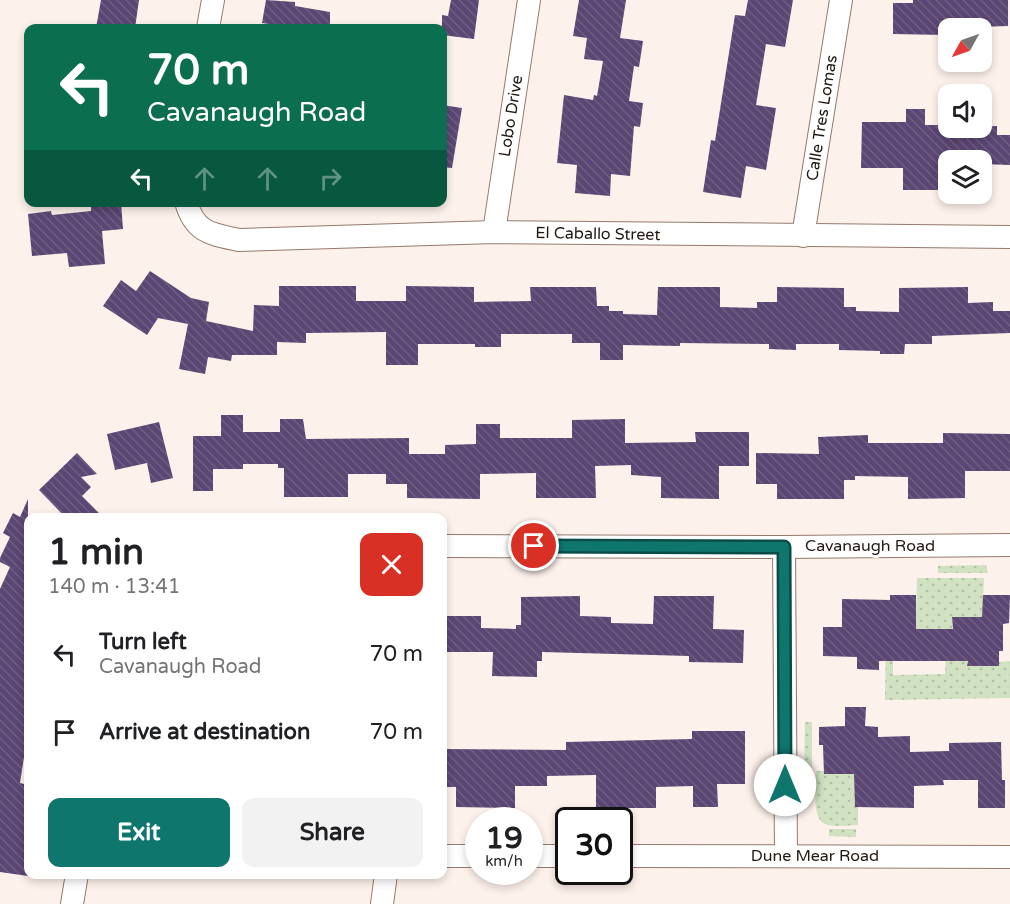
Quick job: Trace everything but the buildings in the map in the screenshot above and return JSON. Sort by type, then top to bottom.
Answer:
[{"type":"street","points":[[209,24],[213,0]]},
{"type":"street","name":"Lobo Drive","points":[[494,232],[529,0]]},
{"type":"street","name":"Calle Tres Lomas","points":[[803,236],[841,0]]},
{"type":"street","name":"El Caballo Street","points":[[189,211],[213,235],[239,240],[494,232],[1010,237]]},
{"type":"street","name":"Cavanaugh Road","points":[[447,546],[1010,545]]},
{"type":"street","points":[[784,547],[786,856]]},
{"type":"street","points":[[447,856],[465,856]]},
{"type":"street","name":"Dune Mear Road","points":[[633,856],[1010,857]]},
{"type":"street","points":[[72,904],[76,879]]},
{"type":"street","points":[[382,904],[385,879]]},
{"type":"green space","points":[[986,565],[988,573],[938,573],[938,566]]},
{"type":"green space","points":[[917,578],[984,578],[982,617],[952,617],[953,650],[968,651],[967,665],[1010,661],[1010,698],[885,700],[886,626],[893,624],[893,675],[945,674],[947,629],[916,629]]},
{"type":"green space","points":[[805,722],[812,722],[812,775],[804,776]]},
{"type":"green space","points":[[816,771],[824,771],[824,774],[854,774],[858,825],[840,826],[823,823],[817,814]]},
{"type":"green space","points":[[829,829],[856,829],[856,837],[829,836]]},
{"type":"route","points":[[534,546],[784,547],[785,785]]}]
